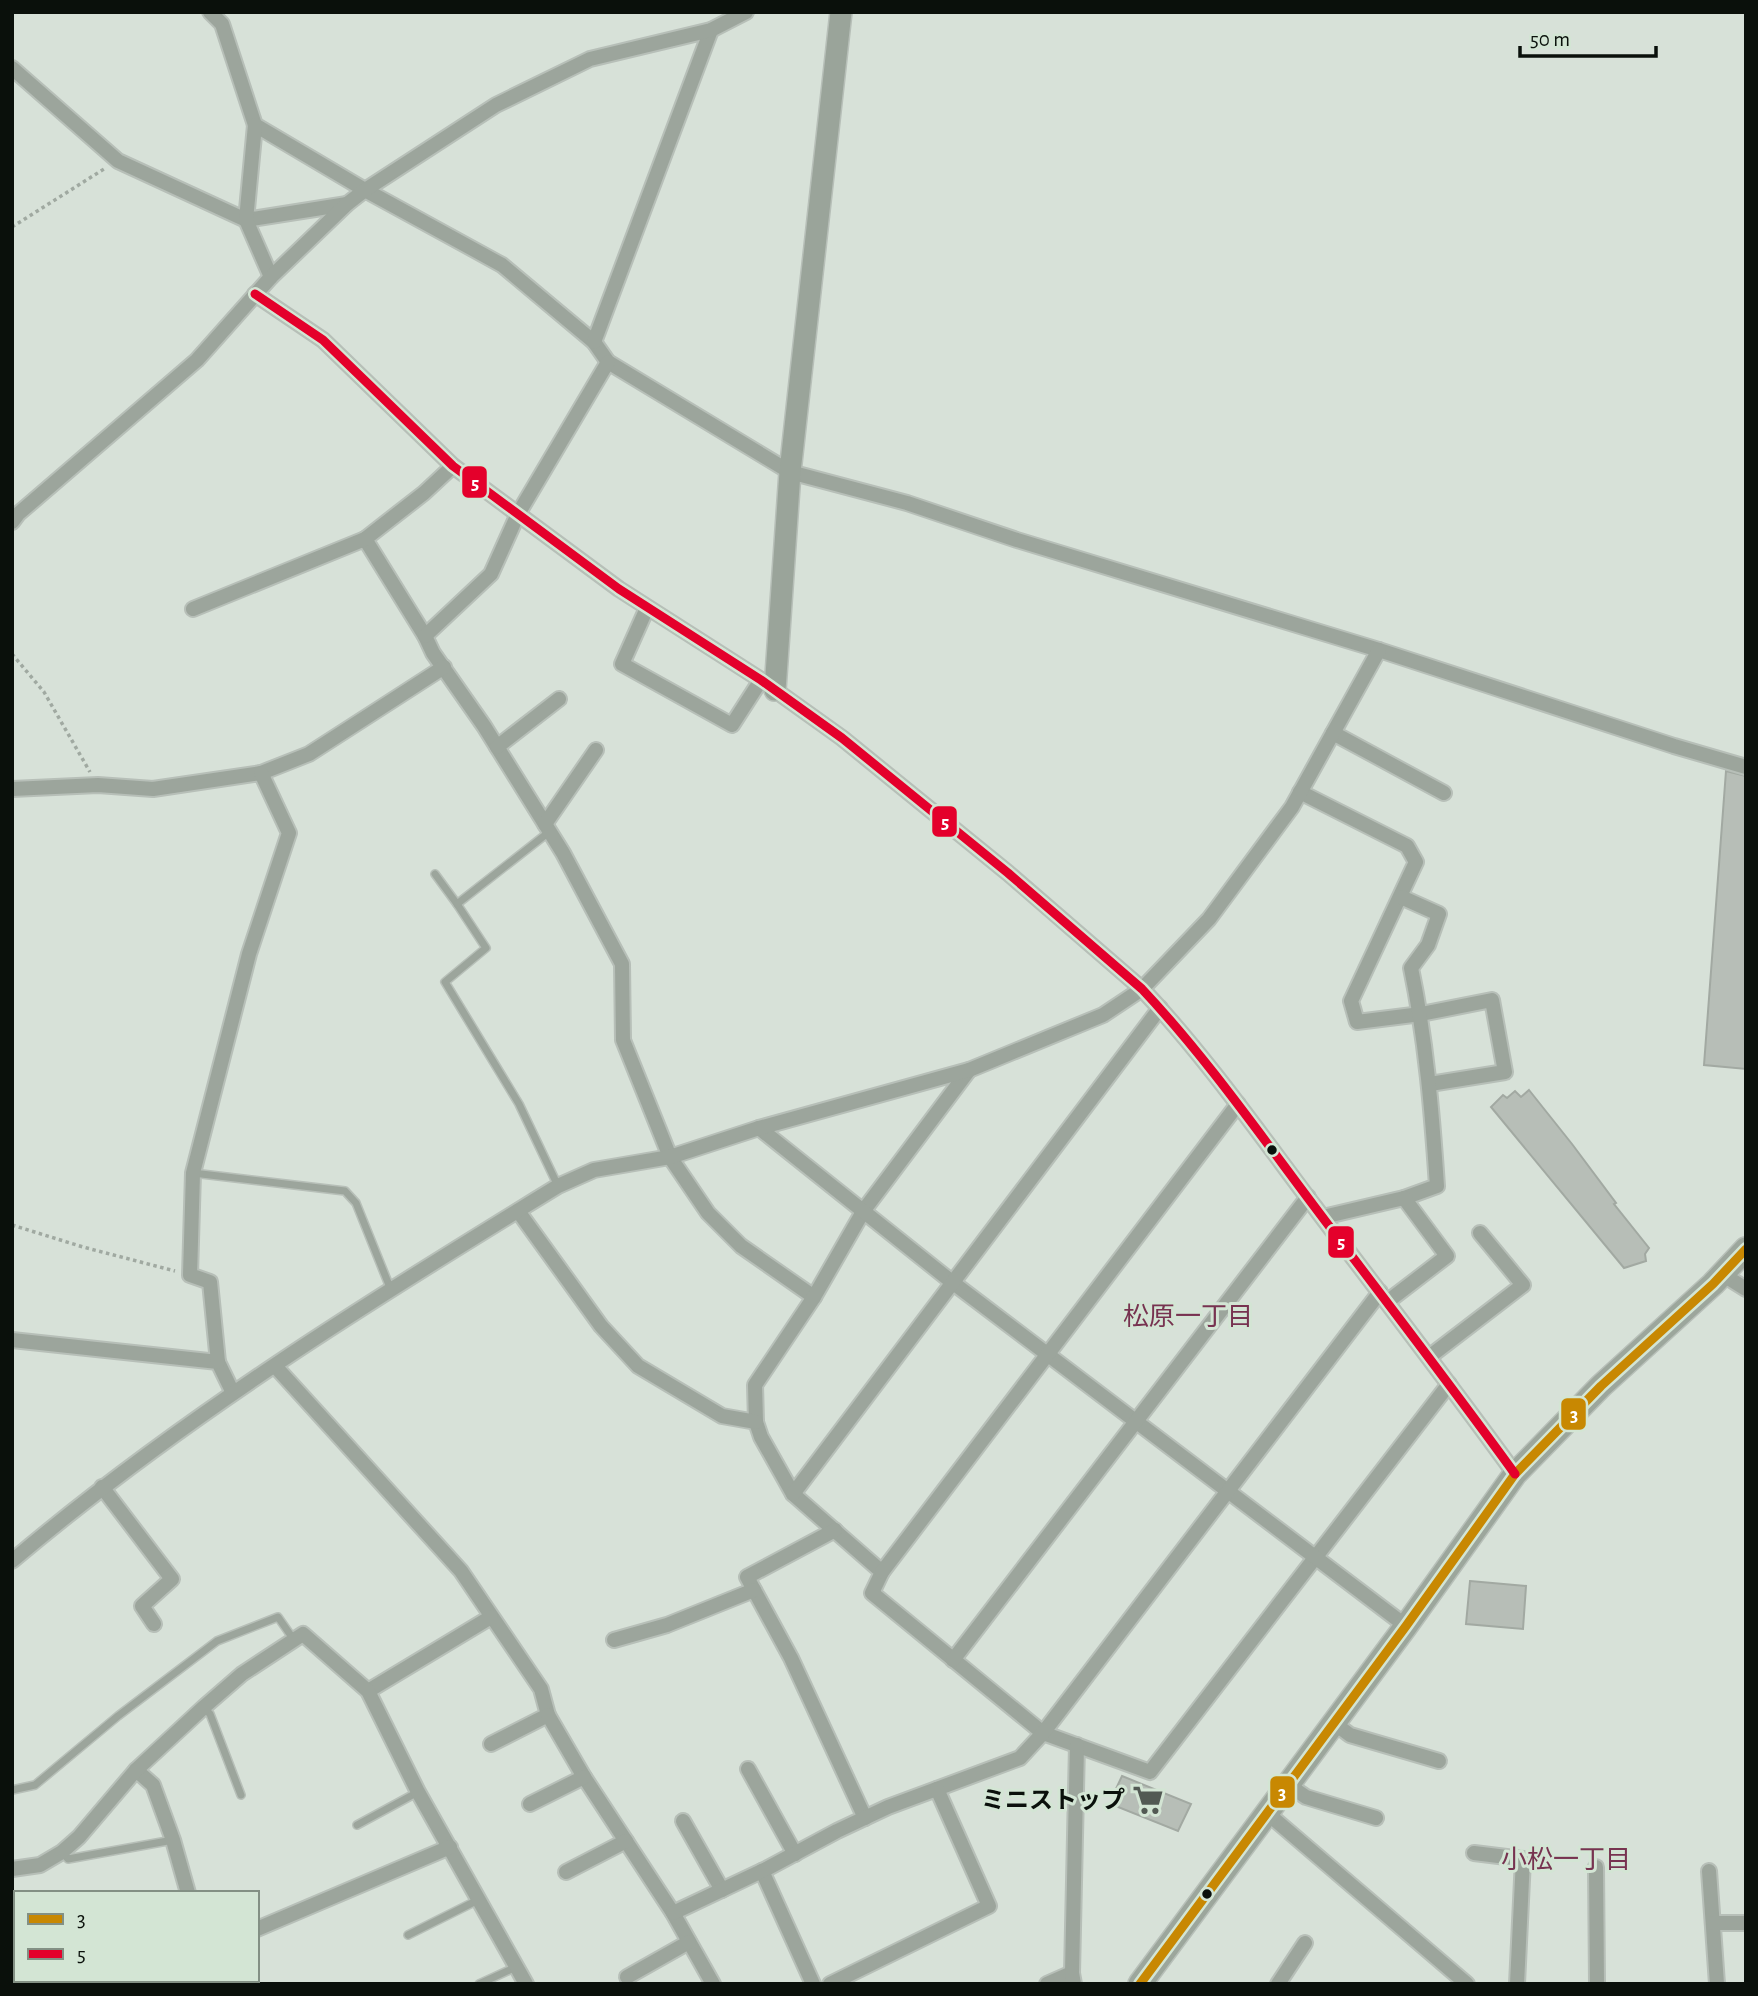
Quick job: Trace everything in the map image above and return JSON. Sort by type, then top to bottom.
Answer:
[{"type":"main road","points":[[1140,1984],[1406,1626],[1515,1474],[1601,1386],[1746,1250]]},
{"type":"street","points":[[210,12],[222,24],[255,125],[246,220],[271,277]]},
{"type":"street","points":[[12,522],[197,360],[271,277],[365,190],[496,105],[590,59],[711,30],[746,12]]},
{"type":"street","points":[[647,608],[622,664],[732,725],[768,685],[841,12]]},
{"type":"street","points":[[594,342],[711,30]]},
{"type":"street","points":[[12,68],[118,161],[246,220],[347,204]]},
{"type":"street","points":[[255,125],[365,190],[502,265],[594,342],[608,362],[790,472],[907,503],[1017,540],[1379,650],[1746,767]]},
{"type":"street","points":[[255,294],[323,340],[453,466],[619,589],[768,685],[863,755],[1008,873],[1142,989],[1238,1104],[1515,1474]]},
{"type":"street","points":[[425,636],[491,574],[518,514],[608,362]]},
{"type":"street","points":[[193,609],[365,539],[424,493],[453,466]]},
{"type":"street","points":[[365,539],[433,653],[497,747],[547,828],[622,964],[623,1040],[670,1157],[708,1213],[741,1247],[814,1297]]},
{"type":"street","points":[[12,1561],[102,1487],[233,1393],[558,1186],[594,1170],[670,1157],[759,1128],[969,1070],[1103,1015],[1142,989],[1209,919],[1292,807],[1379,650]]},
{"type":"street","points":[[12,789],[98,785],[153,789],[261,773],[309,754],[444,667]]},
{"type":"street","points":[[497,747],[559,699]]},
{"type":"street","points":[[1333,733],[1444,793]]},
{"type":"street","points":[[547,828],[596,750]]},
{"type":"street","points":[[233,1393],[218,1362],[210,1282],[190,1275],[193,1172],[249,954],[289,833],[261,773]]},
{"type":"street","points":[[1300,792],[1407,846],[1416,862],[1351,1001],[1357,1022],[1421,1014],[1492,1000],[1505,1072],[1430,1084]]},
{"type":"street","points":[[1322,1217],[1404,1198],[1437,1186],[1430,1084],[1421,1014],[1411,968],[1428,945],[1439,914],[1401,897]]},
{"type":"street","points":[[793,1494],[1160,1009]]},
{"type":"street","points":[[882,1572],[793,1494],[761,1437],[756,1422],[755,1385],[814,1297],[864,1210],[969,1070]]},
{"type":"street","points":[[1238,1104],[882,1572],[872,1593],[1044,1733],[1150,1772],[1450,1384]]},
{"type":"street","points":[[759,1128],[952,1282],[1406,1626]]},
{"type":"street","points":[[953,1660],[1308,1197]]},
{"type":"street","points":[[673,1913],[888,1807],[1020,1759],[1044,1733],[1227,1490],[1383,1297],[1447,1256],[1404,1198]]},
{"type":"street","points":[[518,1211],[601,1326],[638,1366],[722,1416],[756,1422]]},
{"type":"street","points":[[1429,1357],[1523,1285],[1480,1233]]},
{"type":"street","points":[[1722,1274],[1746,1289]]},
{"type":"street","points":[[12,1340],[218,1362]]},
{"type":"street","points":[[275,1366],[461,1571],[541,1689],[548,1715],[584,1777],[673,1913],[713,1984]]},
{"type":"street","points":[[102,1487],[172,1579],[142,1606],[154,1625]]},
{"type":"street","points":[[835,1530],[747,1577],[792,1658],[865,1818]]},
{"type":"street","points":[[614,1640],[667,1625],[754,1590]]},
{"type":"street","points":[[369,1691],[492,1617]]},
{"type":"street","points":[[12,1869],[40,1865],[62,1852],[79,1837],[136,1770],[204,1707],[242,1674],[303,1634],[369,1691],[418,1792],[526,1984]]},
{"type":"street","points":[[491,1745],[548,1715]]},
{"type":"street","points":[[1334,1723],[1350,1735],[1439,1761]]},
{"type":"street","points":[[1047,1984],[1073,1979],[1077,1745]]},
{"type":"street","points":[[748,1769],[795,1854]]},
{"type":"street","points":[[136,1770],[153,1785],[187,1891]]},
{"type":"street","points":[[530,1804],[584,1777]]},
{"type":"street","points":[[1287,1784],[1306,1797],[1376,1818]]},
{"type":"street","points":[[830,1984],[989,1906],[937,1789]]},
{"type":"street","points":[[1266,1812],[1467,1984]]},
{"type":"street","points":[[683,1821],[722,1890]]},
{"type":"street","points":[[566,1871],[626,1841]]},
{"type":"street","points":[[259,1928],[450,1847]]},
{"type":"street","points":[[1474,1853],[1523,1859],[1517,1984]]},
{"type":"street","points":[[1596,1867],[1597,1984]]},
{"type":"street","points":[[762,1871],[813,1984]]},
{"type":"street","points":[[1709,1871],[1717,1984]]},
{"type":"street","points":[[1713,1923],[1746,1923]]},
{"type":"street","points":[[627,1977],[689,1942]]},
{"type":"street","points":[[1278,1984],[1305,1943]]},
{"type":"lane","points":[[457,904],[547,828]]},
{"type":"lane","points":[[435,874],[486,948],[445,982],[519,1104],[558,1186]]},
{"type":"lane","points":[[193,1172],[345,1191],[356,1203],[391,1291]]},
{"type":"lane","points":[[12,1790],[35,1785],[118,1716],[217,1641],[278,1617],[294,1640]]},
{"type":"lane","points":[[204,1707],[210,1714],[241,1795]]},
{"type":"lane","points":[[357,1825],[418,1792]]},
{"type":"lane","points":[[62,1852],[68,1859],[173,1840]]},
{"type":"lane","points":[[408,1934],[478,1900]]},
{"type":"lane","points":[[479,1984],[516,1967]]},
{"type":"path","points":[[12,227],[118,161]]},
{"type":"path","points":[[12,654],[44,692],[98,785]]},
{"type":"path","points":[[12,1225],[190,1275]]},
{"type":"building","points":[[1726,771],[1746,776],[1746,1069],[1704,1065]]},
{"type":"building","points":[[1529,1090],[1649,1248],[1645,1254],[1646,1261],[1624,1268],[1491,1107],[1503,1095],[1507,1098],[1515,1091],[1521,1097]]},
{"type":"building","points":[[1470,1581],[1526,1586],[1523,1629],[1466,1624]]},
{"type":"building","name":"ミニストップ","points":[[1122,1776],[1191,1804],[1178,1831],[1113,1805],[1118,1795],[1114,1793]]},
{"type":"transit line","name":"5","points":[[255,294],[323,340],[453,466],[619,589],[761,680],[842,738],[1008,873],[1142,989],[1231,1095],[1515,1474]]},
{"type":"transit line","name":"3","points":[[1140,1984],[1406,1626],[1515,1474],[1601,1386],[1713,1284],[1746,1249]]},
{"type":"place","name":"ミニストップ","points":[[1148,1800]]},
{"type":"district","name":"松原一丁目","points":[[1188,1316]]},
{"type":"district","name":"小松一丁目","points":[[1566,1859]]}]
